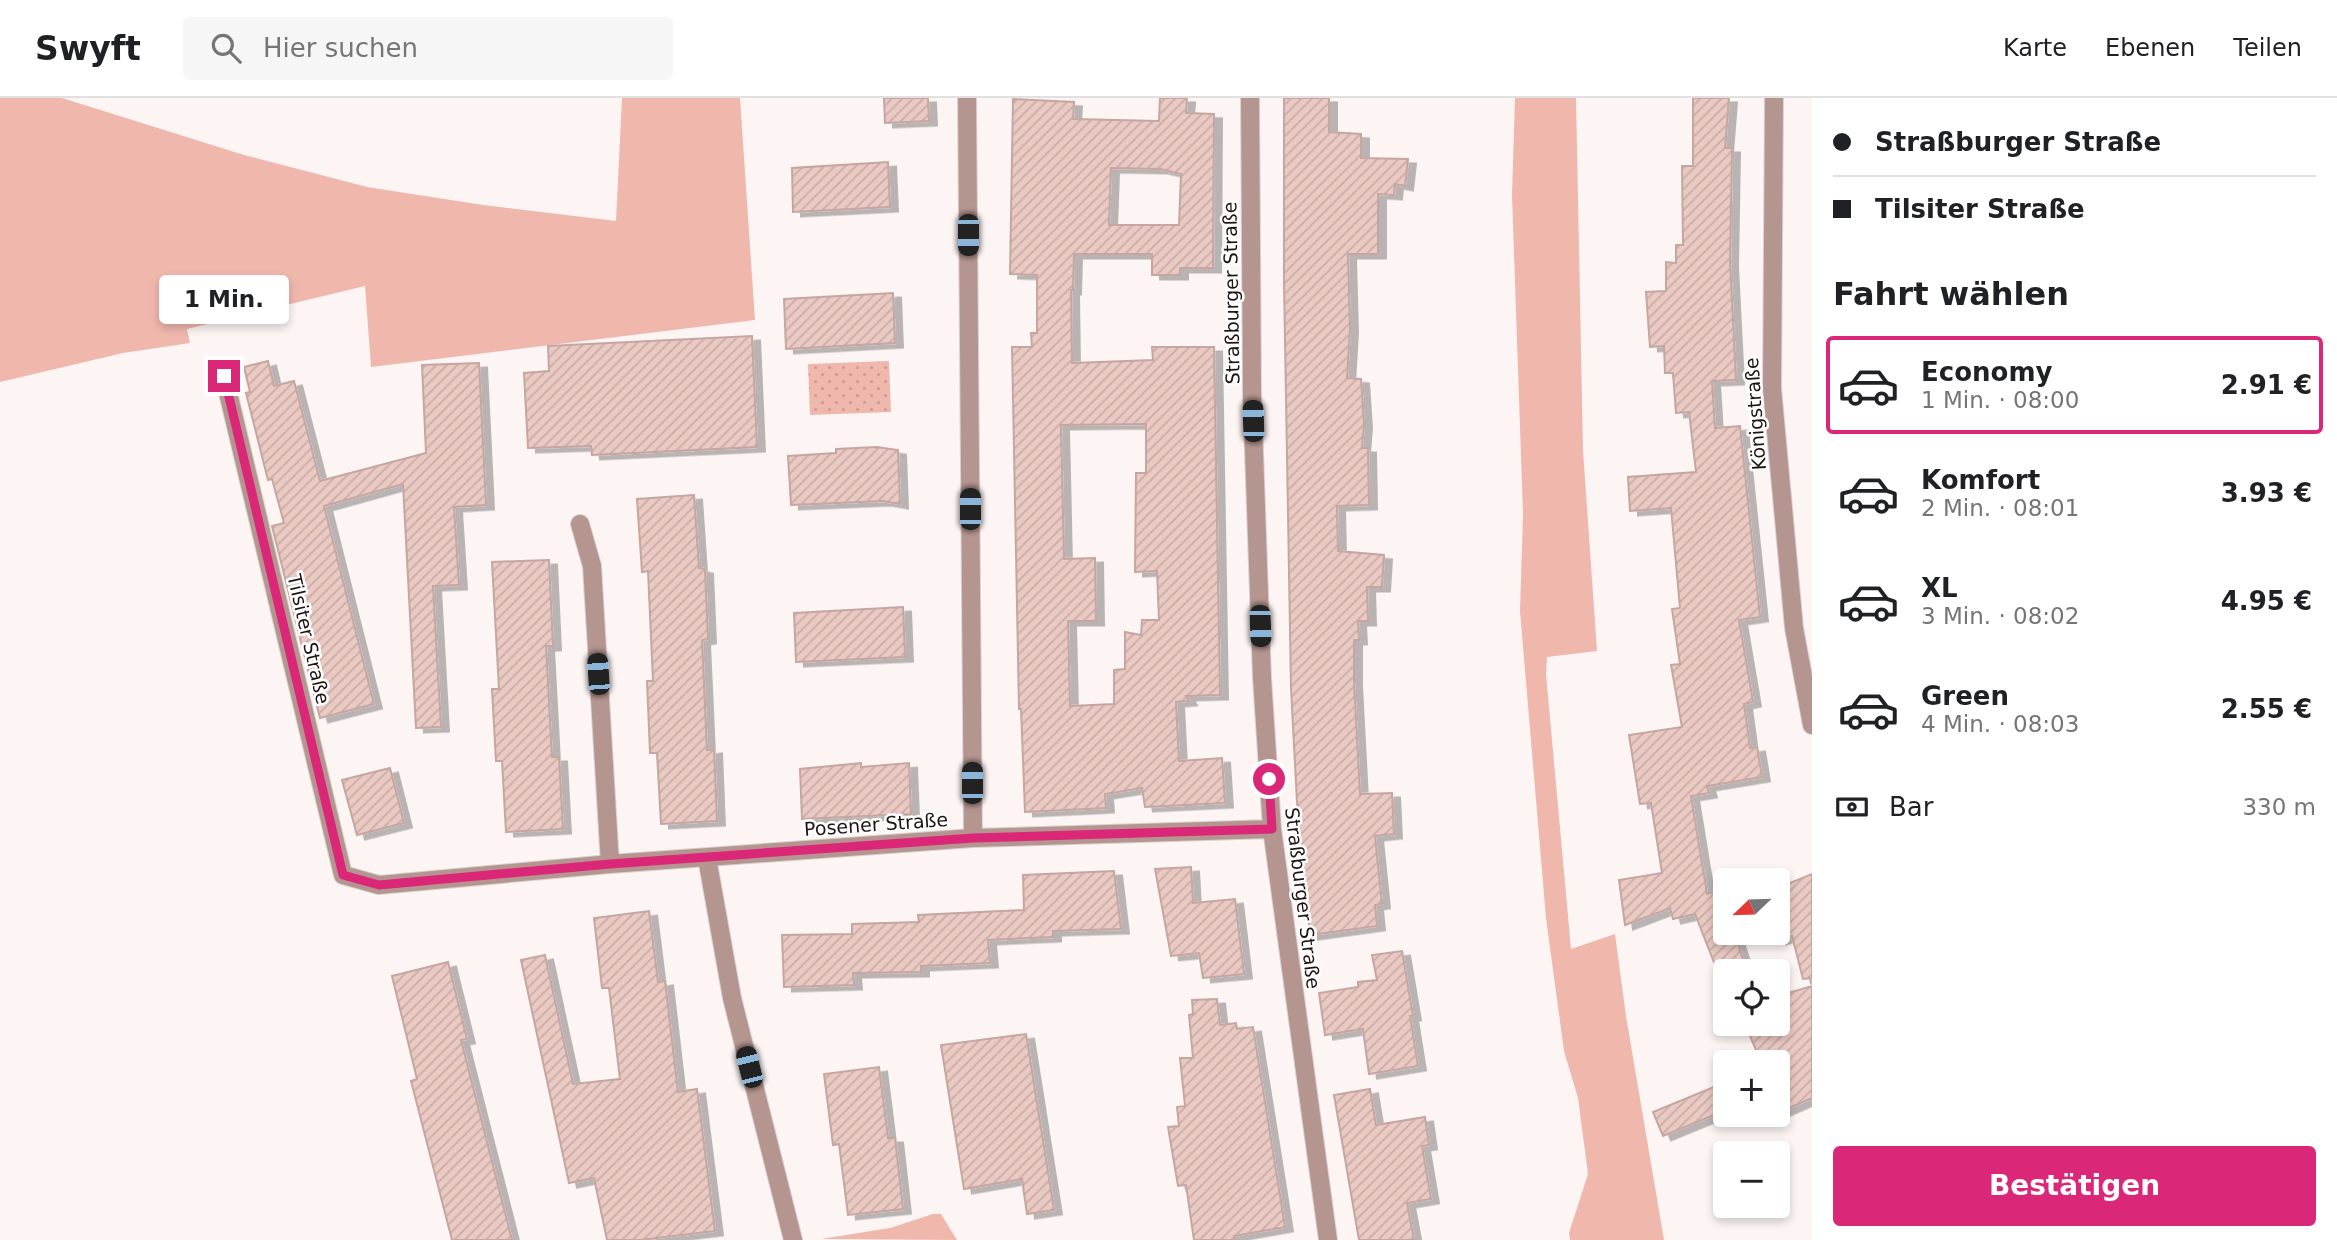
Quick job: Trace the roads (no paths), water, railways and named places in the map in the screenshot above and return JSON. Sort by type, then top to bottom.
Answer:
[{"type":"street","points":[[967,98],[973,838]]},
{"type":"street","name":"Straßburger Straße","points":[[1250,98],[1253,408],[1262,678],[1272,829],[1328,1240]]},
{"type":"street","name":"Königstraße","points":[[1774,98],[1772,388],[1794,628],[1812,725]]},
{"type":"street","name":"Tilsiter Straße","points":[[224,376],[343,875],[379,885]]},
{"type":"street","points":[[580,524],[592,566],[610,864]]},
{"type":"street","name":"Posener Straße","points":[[379,885],[610,864],[973,838],[1272,829]]},
{"type":"street","points":[[707,858],[732,998],[793,1240]]}]
